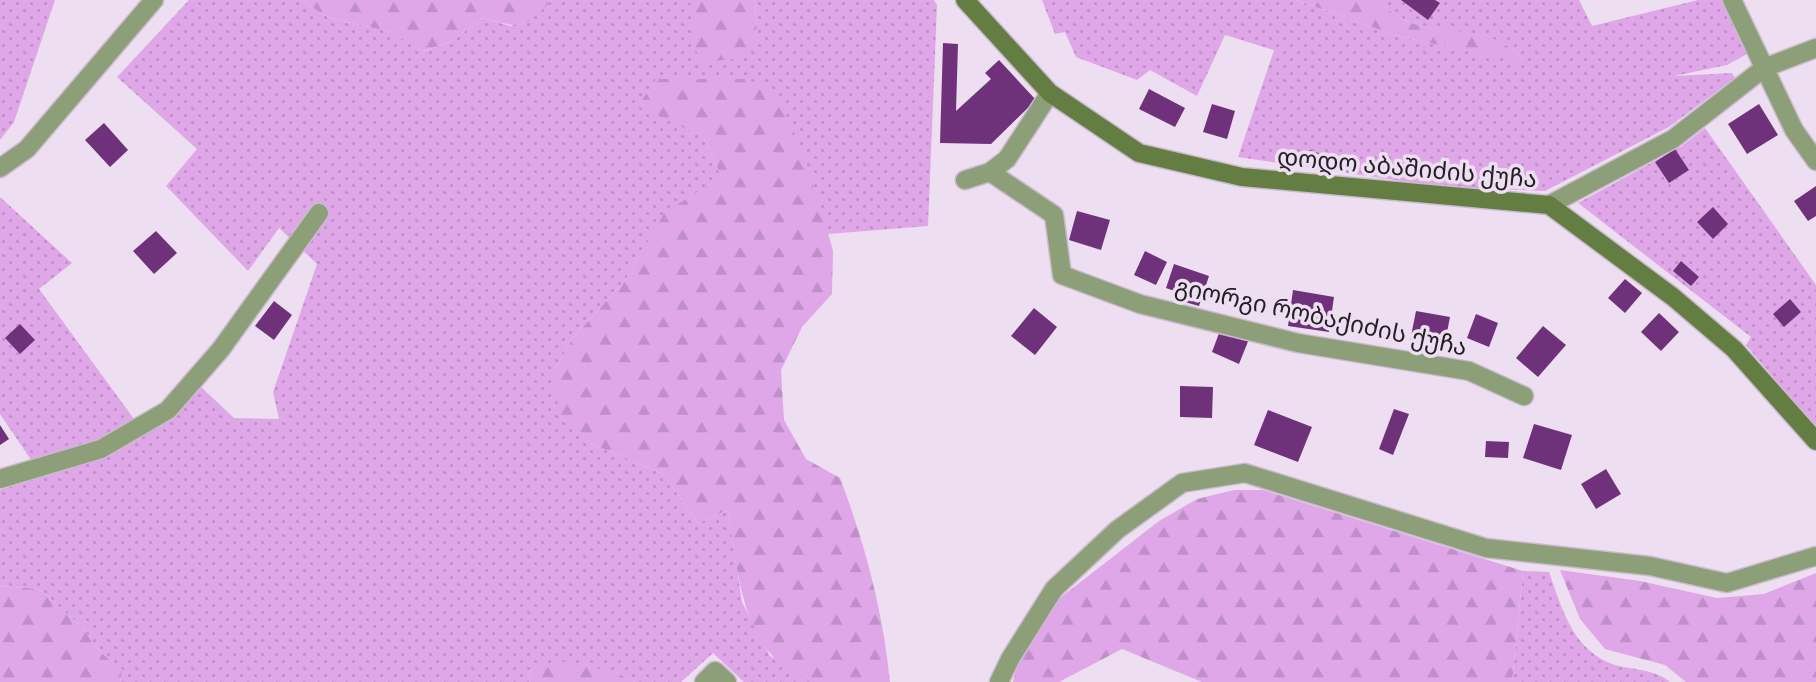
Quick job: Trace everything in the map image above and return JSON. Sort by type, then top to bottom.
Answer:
[{"type":"street","points":[[0,168],[27,149],[154,0]]},
{"type":"street","name":"დოდო აბაშიძის ქუჩა","points":[[965,0],[1050,93],[1139,153],[1242,177],[1549,205],[1673,297],[1734,349],[1816,441]]},
{"type":"street","points":[[1732,0],[1794,130],[1816,161]]},
{"type":"street","points":[[1549,205],[1673,139],[1764,68],[1816,48]]},
{"type":"street","points":[[965,180],[990,172],[1007,159],[1050,93]]},
{"type":"street","name":"გიორგი რობაქიძის ქუჩა","points":[[990,172],[1054,215],[1062,275],[1140,304],[1298,343],[1469,371],[1524,396]]},
{"type":"street","points":[[0,479],[101,449],[168,410],[221,349],[319,213]]},
{"type":"street","points":[[999,682],[1010,659],[1054,589],[1117,530],[1182,482],[1245,473],[1486,548],[1650,566],[1727,583],[1816,556]]},
{"type":"street","points":[[704,682],[715,671],[727,682]]},
{"type":"green space","points":[[0,0],[55,0],[14,122],[0,140]]},
{"type":"green space","points":[[189,0],[300,0],[330,18],[391,32],[424,51],[450,42],[483,18],[511,26],[552,0],[687,0],[694,6],[694,39],[757,35],[755,0],[934,0],[937,5],[928,226],[828,234],[794,131],[703,137],[722,177],[665,213],[626,279],[573,338],[553,373],[590,443],[663,474],[698,523],[728,510],[742,602],[770,656],[821,682],[744,682],[713,653],[681,682],[635,682],[615,672],[531,668],[529,682],[120,682],[122,670],[98,650],[82,627],[39,589],[0,586],[0,490],[42,476],[0,414],[0,197],[72,263],[39,289],[145,434],[173,419],[200,386],[234,418],[279,419],[273,392],[317,264],[279,228],[248,271],[166,186],[197,149],[117,77]]},
{"type":"green space","points":[[300,0],[552,0],[535,17],[522,24],[506,24],[483,18],[450,42],[423,51],[391,32],[330,18]]},
{"type":"green space","points":[[687,0],[755,0],[757,35],[748,58],[699,62],[694,39],[694,7]]},
{"type":"green space","points":[[1042,0],[1296,0],[1400,37],[1525,62],[1509,48],[1490,39],[1411,22],[1394,14],[1381,0],[1579,0],[1592,26],[1698,0],[1722,0],[1747,54],[1727,65],[1674,76],[1732,73],[1735,78],[1669,127],[1545,191],[1443,187],[1238,157],[1274,50],[1225,35],[1197,96],[1150,70],[1137,80],[1076,57],[1065,32],[1055,34]]},
{"type":"green space","points":[[1296,0],[1381,0],[1392,12],[1406,21],[1421,26],[1486,36],[1504,44],[1527,63],[1400,37]]},
{"type":"green space","points":[[656,79],[747,79],[774,92],[794,131],[833,251],[832,294],[802,327],[781,370],[784,420],[806,459],[840,478],[872,578],[883,629],[890,682],[820,682],[794,673],[774,658],[759,638],[748,614],[728,510],[698,523],[663,474],[590,443],[560,418],[553,373],[573,338],[626,279],[665,212],[722,177],[703,137],[638,106]]},
{"type":"green space","points":[[1705,128],[1816,285],[1816,428],[1746,345],[1751,337],[1578,203],[1682,146]]},
{"type":"green space","points":[[1234,490],[1263,490],[1523,571],[1512,682],[1202,682],[1122,649],[1059,682],[1013,682],[1018,660],[1056,601],[1159,521],[1197,499]]},
{"type":"green space","points":[[1560,570],[1640,581],[1717,598],[1764,594],[1816,573],[1816,682],[1686,682],[1665,665],[1605,649],[1580,619]]},
{"type":"green space","points":[[1523,571],[1549,572],[1573,631],[1593,654],[1623,667],[1654,673],[1670,682],[1512,682]]},
{"type":"green space","points":[[0,586],[39,589],[82,627],[98,650],[122,670],[120,682],[0,682]]},
{"type":"green space","points":[[564,662],[615,672],[635,682],[529,682],[531,668]]},
{"type":"building","points":[[1401,0],[1435,0],[1440,3],[1428,20]]},
{"type":"building","points":[[943,43],[958,44],[956,111],[991,79],[985,73],[999,60],[1036,100],[991,144],[940,143]]},
{"type":"building","points":[[1149,89],[1185,108],[1175,127],[1139,109]]},
{"type":"building","points":[[1212,104],[1235,111],[1227,139],[1203,132]]},
{"type":"building","points":[[1759,104],[1778,135],[1747,154],[1728,124]]},
{"type":"building","points":[[104,123],[128,150],[110,167],[85,140]]},
{"type":"building","points":[[1675,149],[1689,170],[1669,183],[1655,162]]},
{"type":"building","points":[[1310,150],[1329,157],[1324,171],[1305,163]]},
{"type":"building","points":[[1816,186],[1816,216],[1808,221],[1794,201]]},
{"type":"building","points":[[1713,207],[1728,224],[1713,239],[1697,222]]},
{"type":"building","points":[[1077,211],[1110,220],[1101,250],[1069,240]]},
{"type":"building","points":[[156,231],[177,253],[154,274],[133,251]]},
{"type":"building","points":[[1145,251],[1167,262],[1156,285],[1134,275]]},
{"type":"building","points":[[1681,261],[1699,277],[1691,286],[1673,271]]},
{"type":"building","points":[[1174,264],[1209,276],[1199,306],[1181,301],[1183,294],[1166,288]]},
{"type":"building","points":[[1625,279],[1642,293],[1625,313],[1608,298]]},
{"type":"building","points":[[1293,290],[1334,297],[1329,332],[1288,326]]},
{"type":"building","points":[[1790,299],[1801,312],[1784,327],[1773,314]]},
{"type":"building","points":[[274,301],[292,315],[274,340],[255,326]]},
{"type":"building","points":[[1034,308],[1057,327],[1035,355],[1011,336]]},
{"type":"building","points":[[1416,311],[1450,317],[1443,353],[1409,346]]},
{"type":"building","points":[[1659,313],[1679,332],[1661,351],[1641,332]]},
{"type":"building","points":[[1476,314],[1498,323],[1489,347],[1467,338]]},
{"type":"building","points":[[20,324],[35,340],[20,354],[5,338]]},
{"type":"building","points":[[1543,326],[1566,345],[1538,377],[1516,358]]},
{"type":"building","points":[[1221,328],[1249,339],[1239,364],[1212,352]]},
{"type":"building","points":[[1180,386],[1213,387],[1212,418],[1180,417]]},
{"type":"building","points":[[1394,409],[1409,414],[1393,455],[1379,449]]},
{"type":"building","points":[[1268,410],[1312,427],[1298,462],[1254,445]]},
{"type":"building","points":[[1534,424],[1572,435],[1561,470],[1523,458]]},
{"type":"building","points":[[0,425],[9,439],[0,445]]},
{"type":"building","points":[[1486,441],[1509,442],[1508,458],[1485,457]]},
{"type":"building","points":[[1606,469],[1621,494],[1596,509],[1581,484]]}]
